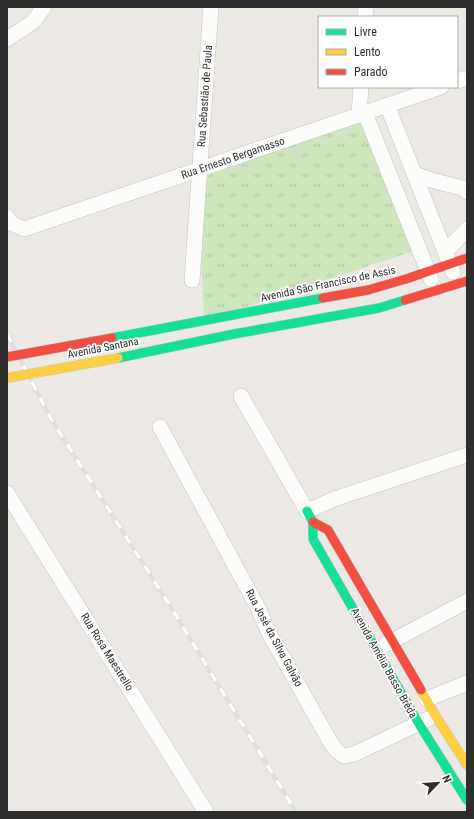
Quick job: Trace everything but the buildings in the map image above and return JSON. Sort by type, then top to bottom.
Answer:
[{"type":"main road","name":"Avenida São Francisco de Assis","points":[[191,323],[368,290],[427,271],[448,258],[467,258]]},
{"type":"main road","points":[[436,292],[462,283]]},
{"type":"main road","name":"Avenida Santana","points":[[7,378],[118,358],[202,340],[379,308],[436,292]]},
{"type":"main road","name":"Avenida Santana","points":[[7,357],[191,323]]},
{"type":"main road","name":"Avenida Amélia Basso Brêda","points":[[310,517],[328,530],[435,715],[467,765]]},
{"type":"main road","name":"Avenida Amélia Basso Brêda","points":[[310,517],[313,540],[378,649],[418,724],[467,800]]},
{"type":"street","points":[[7,39],[33,22],[44,7]]},
{"type":"street","name":"Rua Sebastião de Paula","points":[[192,280],[211,7]]},
{"type":"street","points":[[361,88],[362,114],[436,292]]},
{"type":"street","name":"Rua Ernesto Bergamasso","points":[[7,218],[11,223],[24,229],[438,88]]},
{"type":"street","points":[[387,105],[448,258],[462,283]]},
{"type":"street","points":[[415,174],[462,188],[467,192]]},
{"type":"street","points":[[448,258],[467,229]]},
{"type":"street","name":"Avenida Amélia Basso Brêda","points":[[241,396],[310,517]]},
{"type":"street","name":"Rua José da Silva Galvão","points":[[160,428],[258,608],[270,635],[332,745],[337,751],[344,756],[354,754],[435,715]]},
{"type":"street","points":[[310,517],[334,499],[467,455]]},
{"type":"street","name":"Rua Rosa Maestrello","points":[[7,492],[206,812]]},
{"type":"street","points":[[378,649],[467,601]]},
{"type":"street","points":[[427,699],[467,683]]},
{"type":"green space","points":[[362,122],[414,251],[204,321],[199,214],[204,180],[212,173]]},
{"type":"railway","points":[[7,334],[51,419],[167,601],[296,812]]},
{"type":"traffic: fast","points":[[112,338],[323,298]]},
{"type":"traffic: fast","points":[[118,358],[234,334],[379,308],[405,300]]},
{"type":"traffic: fast","points":[[307,511],[313,522],[313,539],[419,724],[467,800]]},
{"type":"traffic: slow","points":[[7,378],[118,358]]},
{"type":"traffic: slow","points":[[421,690],[467,765]]},
{"type":"traffic: jam","points":[[323,298],[368,290],[406,279],[467,258]]},
{"type":"traffic: jam","points":[[405,300],[467,281]]},
{"type":"traffic: jam","points":[[7,357],[112,338]]},
{"type":"traffic: jam","points":[[313,522],[328,530],[421,690]]}]
